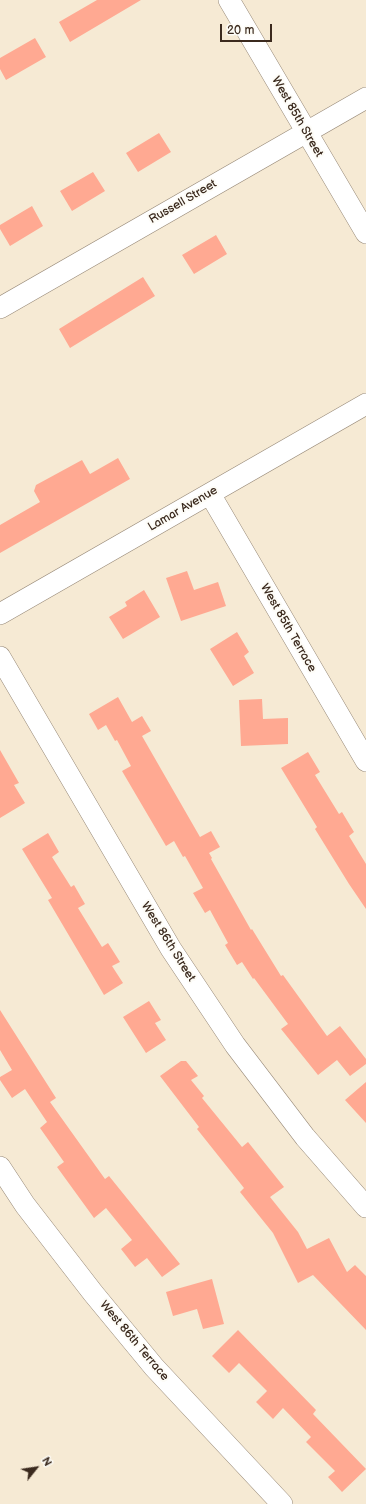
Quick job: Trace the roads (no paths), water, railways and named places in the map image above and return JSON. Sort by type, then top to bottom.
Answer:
[{"type":"street","name":"West 85th Street","points":[[229,0],[366,234]]},
{"type":"street","name":"Russell Street","points":[[0,308],[366,98]]},
{"type":"street","name":"Lamar Avenue","points":[[0,614],[366,404]]},
{"type":"street","name":"West 85th Terrace","points":[[210,494],[366,761]]},
{"type":"street","name":"West 86th Street","points":[[0,657],[171,949],[226,1032],[305,1137],[366,1207]]},
{"type":"street","name":"West 86th Terrace","points":[[0,1167],[25,1205],[93,1293],[154,1367],[282,1504]]}]
